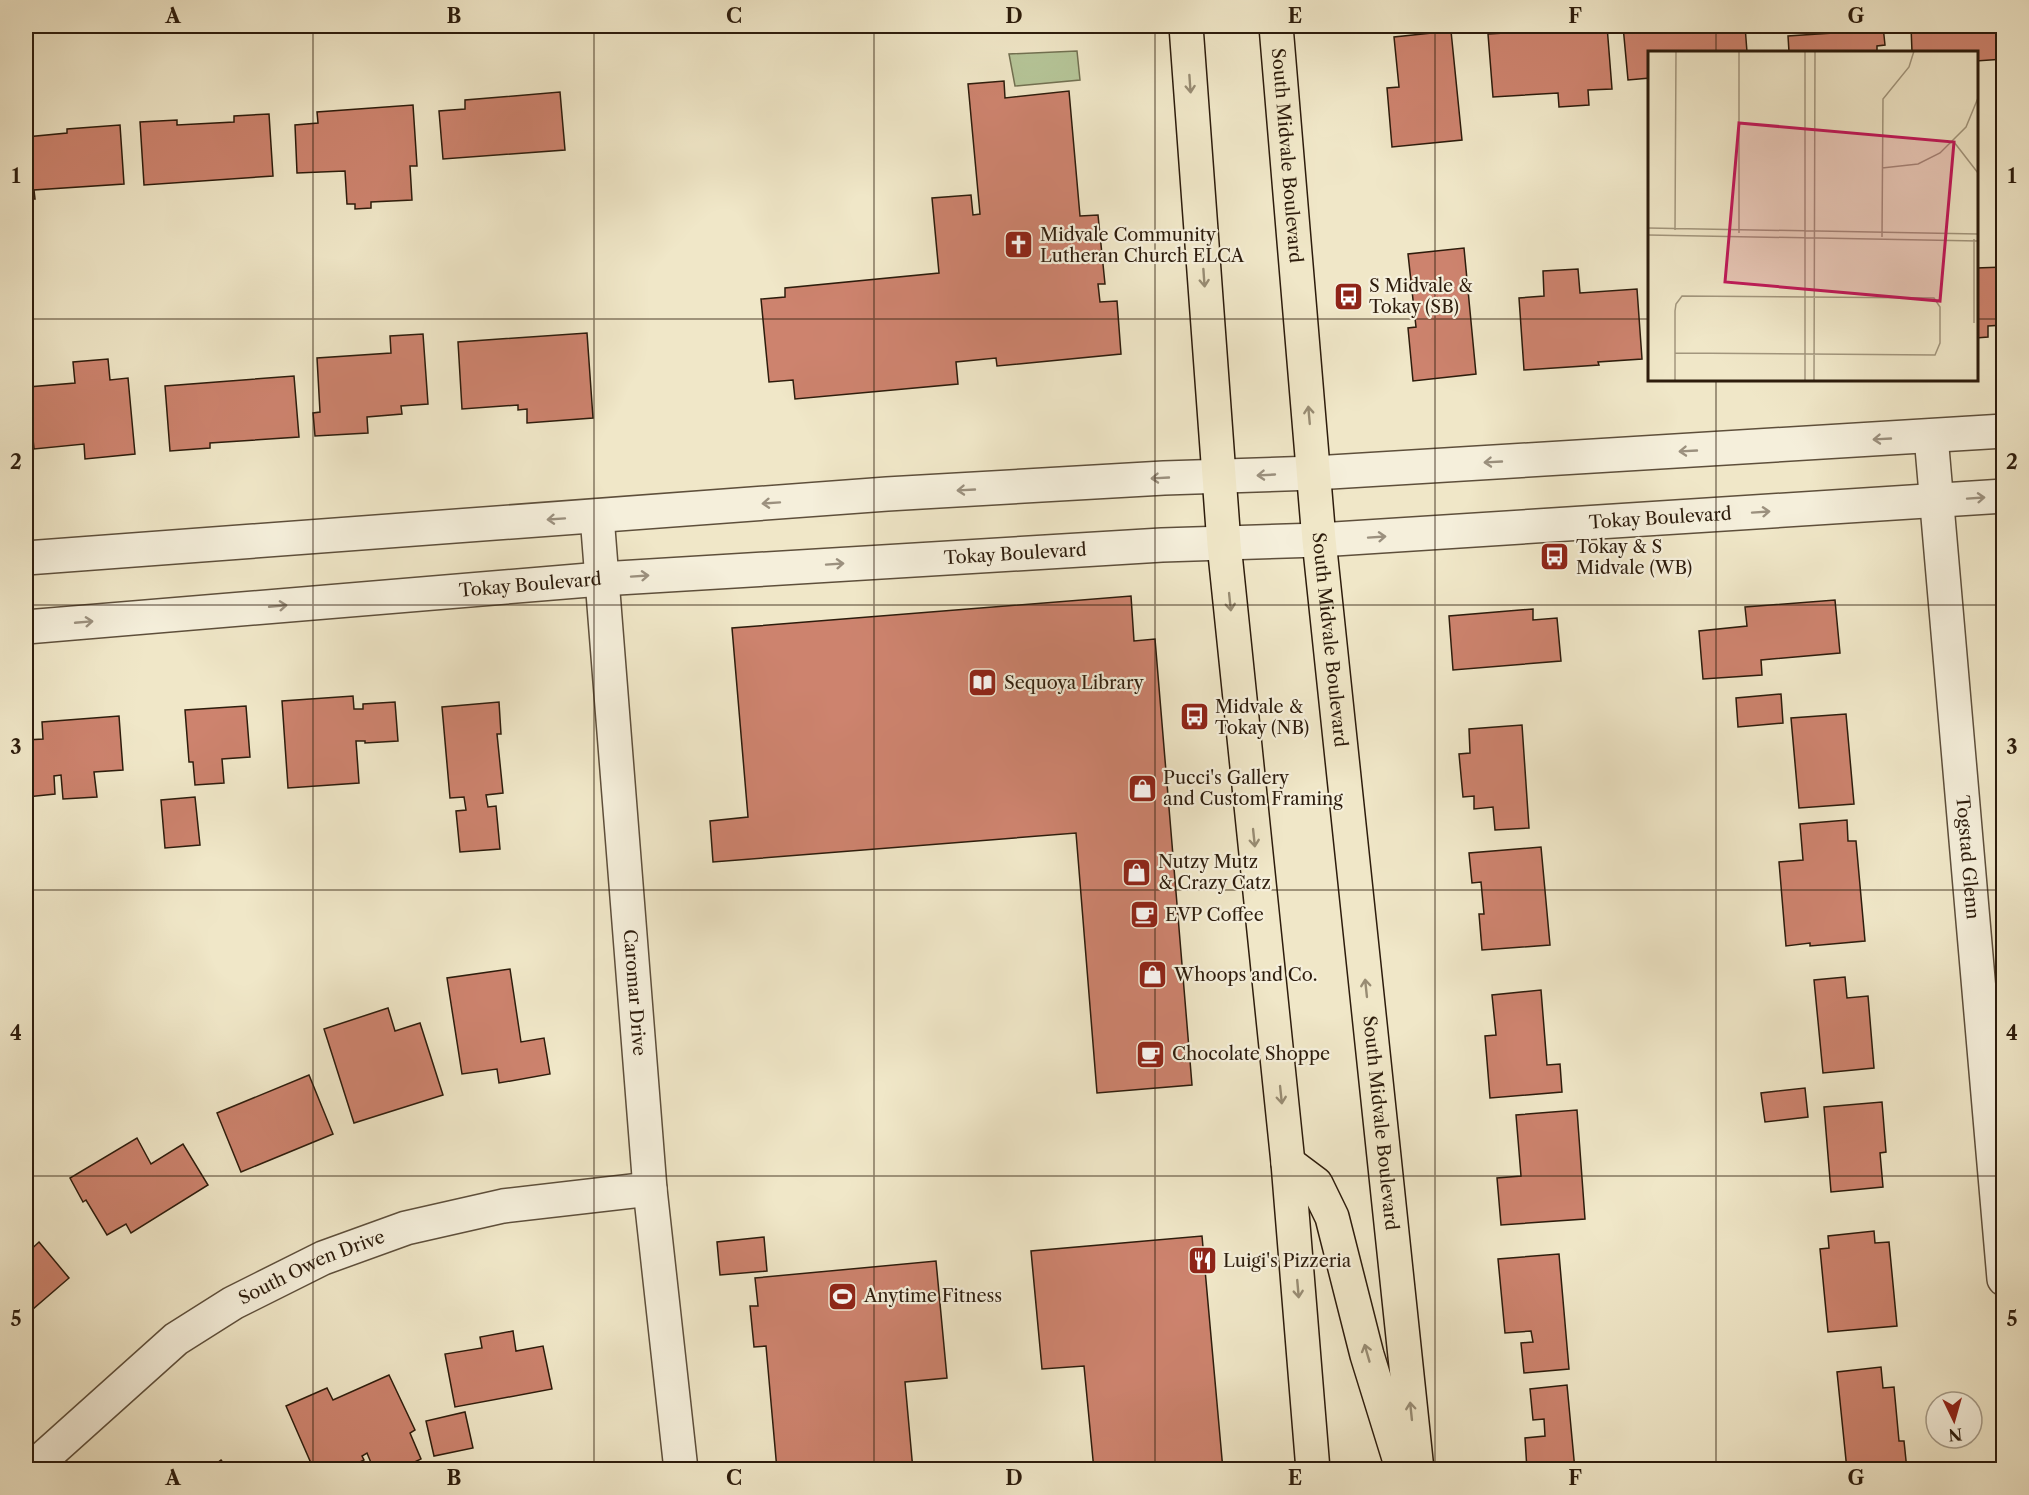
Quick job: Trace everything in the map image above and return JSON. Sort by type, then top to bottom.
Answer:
[{"type":"main road","points":[[1186,26],[1224,544],[1288,1163],[1313,1470]]},
{"type":"main road","name":"South Midvale Boulevard","points":[[1276,26],[1319,540],[1417,1470]]},
{"type":"main road","points":[[1288,1163],[1316,1184],[1332,1217],[1367,1355],[1403,1470]]},
{"type":"street","points":[[26,558],[887,494],[1152,478],[1314,473],[2004,431]]},
{"type":"street","name":"Togstad Glenn","points":[[1931,436],[2004,1279]]},
{"type":"street","name":"Tokay Boulevard","points":[[26,627],[601,579],[1151,545],[1319,540],[2004,496]]},
{"type":"street","name":"Caromar Drive","points":[[597,516],[650,1189],[681,1470]]},
{"type":"street","name":"South Owen Drive","points":[[30,1470],[176,1339],[233,1302],[323,1258],[406,1228],[503,1206],[650,1189]]},
{"type":"green space","points":[[1077,51],[1080,80],[1015,86],[1009,54]]},
{"type":"building","points":[[1554,26],[1607,26],[1612,89],[1588,90],[1589,105],[1559,107],[1558,93],[1493,97],[1488,34],[1554,30]]},
{"type":"building","points":[[1623,26],[1745,26],[1747,51],[1648,51],[1648,78],[1628,80]]},
{"type":"building","points":[[1833,26],[1883,26],[1885,45],[1877,46],[1877,51],[1789,51],[1788,36],[1833,33]]},
{"type":"building","points":[[1911,26],[2004,26],[2004,59],[1978,61],[1978,51],[1912,51]]},
{"type":"building","points":[[1451,31],[1462,140],[1392,147],[1387,88],[1399,87],[1394,37]]},
{"type":"building","name":"Midvale Community Lutheran Church ELCA","points":[[1004,81],[1005,98],[1069,91],[1080,216],[1098,215],[1105,284],[1098,284],[1100,302],[1117,301],[1121,354],[997,366],[996,358],[956,362],[958,384],[795,399],[793,380],[769,382],[761,299],[785,297],[785,288],[939,273],[932,198],[971,195],[973,215],[980,214],[968,84]]},
{"type":"building","points":[[560,92],[565,150],[443,159],[439,111],[465,109],[465,100]]},
{"type":"building","points":[[413,105],[417,166],[410,166],[412,200],[371,202],[371,208],[355,209],[355,204],[347,204],[345,171],[297,173],[295,125],[318,123],[317,112]]},
{"type":"building","points":[[269,114],[273,176],[144,185],[140,122],[177,120],[177,125],[234,122],[234,116]]},
{"type":"building","points":[[120,125],[124,184],[34,190],[35,199],[26,199],[26,137],[67,133],[67,129]]},
{"type":"building","points":[[1464,248],[1476,374],[1413,381],[1408,328],[1416,327],[1408,254]]},
{"type":"building","points":[[2004,267],[2004,325],[1988,326],[1988,337],[1978,338],[1978,268]]},
{"type":"building","points":[[1578,269],[1580,293],[1637,289],[1642,359],[1598,362],[1599,365],[1524,370],[1519,298],[1544,296],[1543,271]]},
{"type":"building","points":[[587,333],[593,418],[527,423],[527,409],[518,410],[518,405],[462,409],[458,342]]},
{"type":"building","points":[[423,334],[428,404],[401,406],[402,414],[367,417],[368,433],[315,436],[313,413],[320,412],[317,358],[391,353],[390,336]]},
{"type":"building","points":[[108,359],[110,380],[128,378],[135,454],[85,459],[84,444],[34,449],[28,387],[75,383],[73,362]]},
{"type":"building","points":[[294,376],[299,437],[210,443],[210,448],[170,451],[165,386]]},
{"type":"building","points":[[1131,596],[1134,641],[1155,639],[1192,1085],[1097,1093],[1076,833],[713,862],[710,821],[748,817],[732,628]]},
{"type":"building","points":[[1835,600],[1840,653],[1761,660],[1762,675],[1703,679],[1699,631],[1747,626],[1745,607]]},
{"type":"building","points":[[1533,609],[1533,620],[1557,618],[1561,661],[1453,670],[1449,616]]},
{"type":"building","points":[[1781,694],[1783,723],[1738,727],[1736,698]]},
{"type":"building","points":[[353,696],[354,709],[363,709],[363,704],[395,702],[398,741],[365,743],[365,741],[356,741],[359,783],[288,788],[282,701]]},
{"type":"building","points":[[499,702],[501,734],[497,734],[503,793],[486,795],[488,807],[496,806],[500,849],[460,852],[456,811],[466,810],[464,797],[450,798],[442,707]]},
{"type":"building","points":[[246,706],[250,757],[222,759],[224,783],[195,785],[193,762],[189,762],[185,710]]},
{"type":"building","points":[[1846,714],[1854,804],[1799,808],[1791,718]]},
{"type":"building","points":[[119,716],[123,770],[94,772],[97,797],[63,799],[61,775],[54,776],[55,794],[27,797],[26,740],[43,739],[42,722]]},
{"type":"building","points":[[1522,725],[1529,828],[1495,830],[1493,807],[1474,809],[1474,796],[1463,797],[1459,754],[1470,753],[1469,729]]},
{"type":"building","points":[[195,797],[200,845],[165,848],[161,800]]},
{"type":"building","points":[[1847,820],[1848,841],[1856,841],[1865,941],[1786,946],[1779,862],[1803,860],[1800,824]]},
{"type":"building","points":[[1541,847],[1550,945],[1482,950],[1479,914],[1484,914],[1481,882],[1472,883],[1469,853]]},
{"type":"building","points":[[510,969],[521,1042],[544,1038],[550,1074],[499,1083],[497,1069],[462,1074],[447,978]]},
{"type":"building","points":[[1845,977],[1847,998],[1868,996],[1874,1068],[1823,1073],[1814,980]]},
{"type":"building","points":[[1541,990],[1547,1065],[1560,1064],[1562,1092],[1490,1098],[1485,1036],[1496,1035],[1492,995]]},
{"type":"building","points":[[388,1008],[395,1031],[420,1023],[443,1095],[354,1123],[324,1029]]},
{"type":"building","points":[[309,1075],[333,1134],[241,1172],[217,1113]]},
{"type":"building","points":[[1805,1088],[1808,1117],[1765,1122],[1761,1093]]},
{"type":"building","points":[[1882,1102],[1886,1152],[1880,1153],[1883,1187],[1831,1192],[1824,1107]]},
{"type":"building","points":[[1577,1110],[1585,1219],[1501,1225],[1497,1178],[1521,1176],[1516,1115]]},
{"type":"building","points":[[137,1138],[151,1164],[183,1144],[208,1185],[131,1233],[126,1224],[107,1235],[86,1200],[83,1202],[70,1178]]},
{"type":"building","points":[[1874,1231],[1875,1243],[1889,1242],[1897,1326],[1828,1332],[1820,1249],[1829,1248],[1828,1236]]},
{"type":"building","points":[[1202,1236],[1223,1470],[1094,1470],[1084,1366],[1042,1369],[1031,1251]]},
{"type":"building","points":[[764,1237],[767,1271],[720,1275],[717,1242]]},
{"type":"building","points":[[39,1242],[69,1278],[26,1315],[26,1254]]},
{"type":"building","points":[[1559,1254],[1569,1369],[1524,1373],[1521,1343],[1533,1342],[1531,1331],[1505,1333],[1498,1259]]},
{"type":"building","points":[[936,1261],[947,1378],[905,1382],[913,1470],[777,1470],[766,1346],[754,1347],[750,1306],[758,1306],[755,1278]]},
{"type":"building","points":[[513,1331],[516,1351],[543,1346],[552,1389],[455,1407],[445,1354],[482,1348],[480,1337]]},
{"type":"building","points":[[1881,1367],[1883,1388],[1894,1387],[1899,1441],[1904,1441],[1907,1470],[1847,1470],[1837,1372]]},
{"type":"building","points":[[389,1375],[415,1430],[410,1433],[421,1459],[398,1470],[374,1470],[367,1453],[362,1456],[364,1460],[344,1470],[314,1470],[286,1406],[327,1388],[333,1400]]},
{"type":"building","points":[[1567,1385],[1575,1470],[1527,1470],[1525,1438],[1545,1436],[1544,1419],[1533,1420],[1530,1389]]},
{"type":"building","points":[[465,1412],[473,1448],[434,1456],[426,1421]]},
{"type":"building","points":[[221,1460],[227,1468],[233,1463],[238,1470],[208,1470]]},
{"type":"place","name":"Midvale Community Lutheran Church ELCA","points":[[1019,245]]},
{"type":"place","name":"S Midvale & Tokay (SB)","points":[[1348,296]]},
{"type":"place","name":"Tokay & S Midvale (WB)","points":[[1555,557]]},
{"type":"place","name":"Sequoya Library","points":[[983,683]]},
{"type":"place","name":"Midvale & Tokay (NB)","points":[[1194,717]]},
{"type":"place","name":"Pucci's Gallery and Custom Framing","points":[[1142,788]]},
{"type":"place","name":"Nutzy Mutz & Crazy Catz","points":[[1137,872]]},
{"type":"place","name":"EVP Coffee","points":[[1144,915]]},
{"type":"place","name":"Whoops and Co.","points":[[1153,975]]},
{"type":"place","name":"Chocolate Shoppe","points":[[1151,1054]]},
{"type":"place","name":"Luigi's Pizzeria","points":[[1202,1261]]},
{"type":"place","name":"Anytime Fitness","points":[[843,1296]]}]
